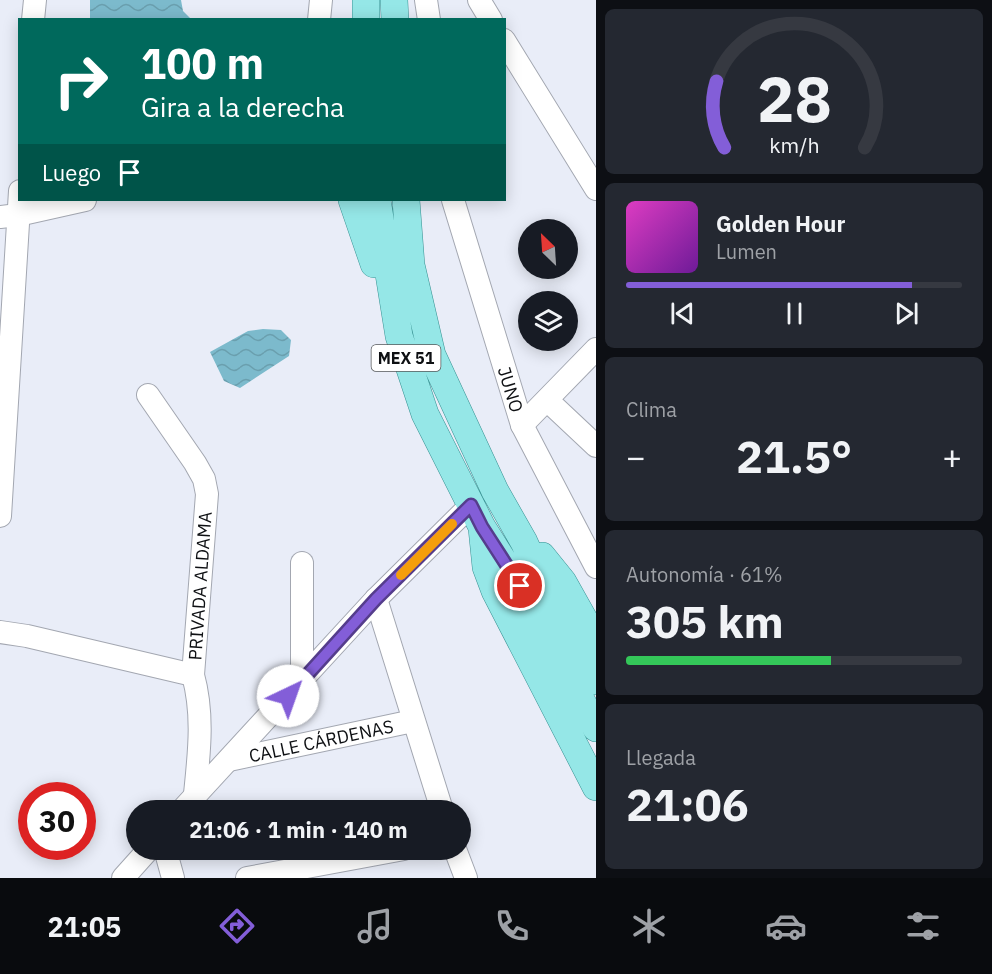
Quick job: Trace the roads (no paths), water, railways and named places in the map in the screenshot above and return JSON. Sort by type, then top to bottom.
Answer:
[{"type":"main road","points":[[366,0],[366,18]]},
{"type":"main road","points":[[394,0],[395,18]]},
{"type":"main road","points":[[352,201],[399,336]]},
{"type":"main road","name":"MEX 51","points":[[377,201],[399,336],[425,414],[477,516],[529,602],[596,729]]},
{"type":"main road","name":"MEX 51","points":[[406,201],[411,265],[432,354],[495,491],[524,542],[550,599],[596,681]]},
{"type":"main road","points":[[477,516],[486,567],[495,591],[596,787]]},
{"type":"main road","points":[[524,542],[543,557],[563,582],[596,641]]},
{"type":"street","points":[[33,18],[35,0]]},
{"type":"street","points":[[319,18],[321,0]]},
{"type":"street","points":[[426,0],[429,18]]},
{"type":"street","points":[[479,0],[490,18]]},
{"type":"street","points":[[506,43],[594,179]]},
{"type":"street","points":[[0,516],[9,216],[18,196]]},
{"type":"street","points":[[9,216],[81,201]]},
{"type":"street","name":"JUNO","points":[[453,201],[522,425],[596,567]]},
{"type":"street","points":[[522,425],[596,350]]},
{"type":"street","name":"PRIVADA ALDAMA","points":[[148,395],[204,479],[207,494],[193,675],[199,697],[201,726],[189,800]]},
{"type":"street","points":[[547,400],[596,446]]},
{"type":"street","points":[[191,800],[376,599],[477,516]]},
{"type":"street","points":[[302,563],[302,680]]},
{"type":"street","points":[[376,599],[439,800]]},
{"type":"street","points":[[0,632],[27,636],[193,675]]},
{"type":"street","name":"CALLE CÁRDENAS","points":[[229,760],[413,721]]},
{"type":"street","points":[[123,878],[139,860]]},
{"type":"street","points":[[168,860],[173,878]]},
{"type":"street","points":[[247,878],[344,860]]},
{"type":"street","points":[[459,860],[466,878]]},
{"type":"water","points":[[90,0],[181,0],[183,11],[190,18],[90,18]]},
{"type":"water","points":[[281,330],[291,340],[289,356],[240,388],[224,381],[210,352],[248,331]]}]
